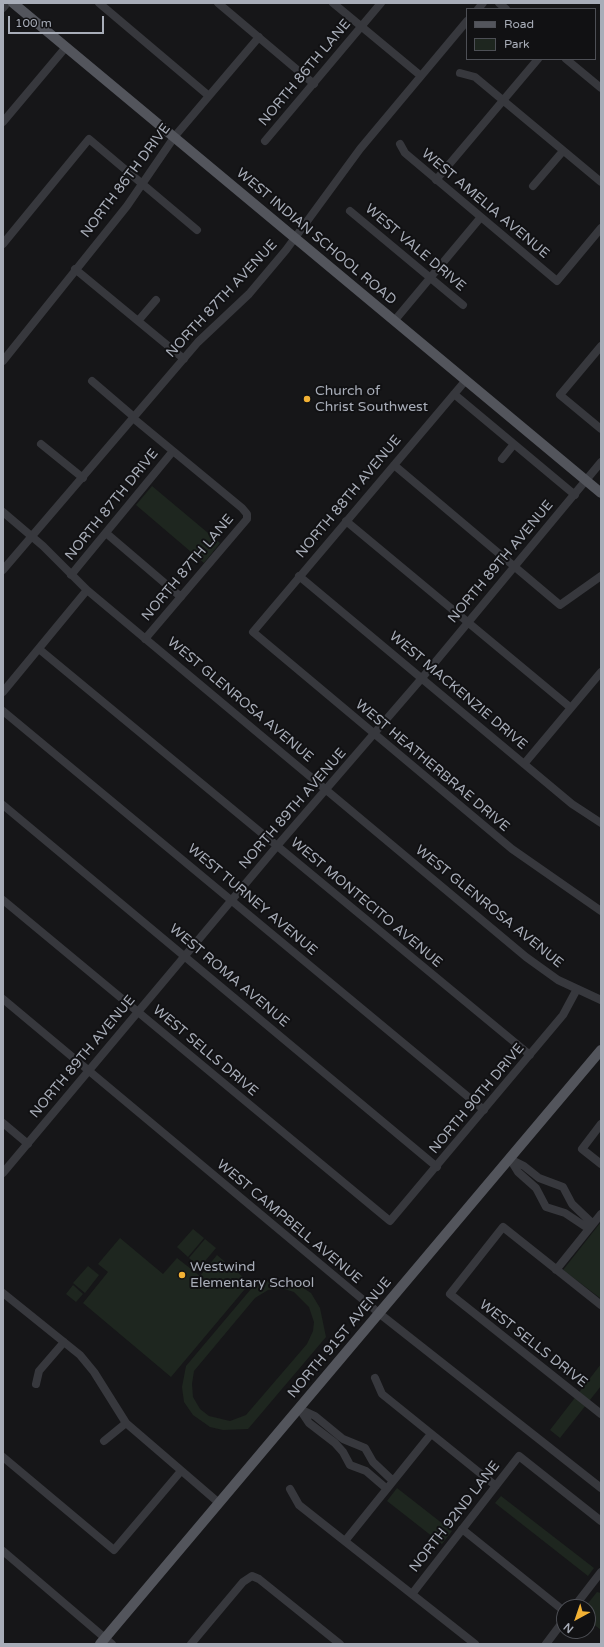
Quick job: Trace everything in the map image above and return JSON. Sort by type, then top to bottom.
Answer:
[{"type":"main road","name":"WEST INDIAN SCHOOL ROAD","points":[[13,3],[175,136],[601,493]]},
{"type":"main road","name":"NORTH 91ST AVENUE","points":[[105,1642],[219,1503],[380,1314],[601,1050]]},
{"type":"street","points":[[3,8],[7,3]]},
{"type":"street","points":[[99,3],[209,96]]},
{"type":"street","points":[[218,3],[314,84]]},
{"type":"street","points":[[333,3],[421,76]]},
{"type":"street","name":"NORTH 86TH LANE","points":[[265,141],[381,3]]},
{"type":"street","name":"NORTH 87TH AVENUE","points":[[3,570],[207,332],[249,294],[296,238],[341,174],[466,22]]},
{"type":"street","name":"NORTH 86TH DRIVE","points":[[3,361],[52,302],[75,269],[142,185],[175,136],[259,37]]},
{"type":"street","points":[[3,122],[66,47]]},
{"type":"street","points":[[436,180],[537,60]]},
{"type":"street","points":[[567,60],[601,88]]},
{"type":"street","points":[[460,73],[475,76],[601,182]]},
{"type":"street","points":[[3,244],[89,139],[197,230]]},
{"type":"street","name":"WEST AMELIA AVENUE","points":[[400,144],[405,153],[557,282],[601,228]]},
{"type":"street","points":[[533,186],[563,151]]},
{"type":"street","name":"WEST VALE DRIVE","points":[[350,211],[463,305]]},
{"type":"street","points":[[395,320],[481,217]]},
{"type":"street","points":[[75,269],[184,359]]},
{"type":"street","points":[[138,321],[156,300]]},
{"type":"street","points":[[601,346],[560,395],[601,429]]},
{"type":"street","name":"NORTH 88TH AVENUE","points":[[253,632],[466,380]]},
{"type":"street","points":[[92,381],[173,451]]},
{"type":"street","points":[[454,394],[575,495]]},
{"type":"street","points":[[41,444],[83,478]]},
{"type":"street","points":[[502,459],[514,444]]},
{"type":"street","name":"NORTH 87TH LANE","points":[[145,638],[247,519],[247,514],[242,508],[173,451]]},
{"type":"street","name":"NORTH 87TH DRIVE","points":[[71,575],[173,451]]},
{"type":"street","name":"NORTH 89TH AVENUE","points":[[3,1173],[277,846],[422,678],[601,462]]},
{"type":"street","points":[[394,465],[560,605],[601,576]]},
{"type":"street","name":"WEST GLENROSA AVENUE","points":[[3,512],[32,536],[87,590],[526,956],[550,975],[601,1000]]},
{"type":"street","points":[[346,521],[571,708]]},
{"type":"street","points":[[106,533],[181,597]]},
{"type":"street","name":"WEST MACKENZIE DRIVE","points":[[299,576],[572,804],[601,823]]},
{"type":"street","points":[[3,692],[87,590]]},
{"type":"street","name":"WEST HEATHERBRAE DRIVE","points":[[253,632],[374,735],[512,849],[601,912]]},
{"type":"street","name":"WEST MONTECITO AVENUE","points":[[39,648],[530,1055]]},
{"type":"street","points":[[524,764],[601,672]]},
{"type":"street","name":"WEST TURNEY AVENUE","points":[[3,711],[484,1110]]},
{"type":"street","name":"WEST ROMA AVENUE","points":[[3,805],[437,1167]]},
{"type":"street","name":"WEST SELLS DRIVE","points":[[3,900],[390,1221]]},
{"type":"street","name":"NORTH 90TH DRIVE","points":[[390,1221],[437,1167],[563,1015],[577,989]]},
{"type":"street","name":"WEST CAMPBELL AVENUE","points":[[3,1000],[380,1314],[601,1488]]},
{"type":"street","points":[[3,1123],[28,1144]]},
{"type":"street","points":[[601,1124],[582,1149],[601,1164]]},
{"type":"street","points":[[510,1159],[524,1166],[539,1178],[563,1187],[572,1204],[591,1226]]},
{"type":"street","points":[[510,1159],[518,1172],[536,1188],[546,1207],[560,1211],[591,1226]]},
{"type":"street","points":[[560,1211],[569,1198]]},
{"type":"street","points":[[600,1304],[556,1270],[601,1214]]},
{"type":"street","name":"WEST SELLS DRIVE","points":[[556,1270],[503,1227],[450,1294],[601,1414]]},
{"type":"street","points":[[3,1294],[80,1355],[94,1372],[126,1423],[219,1503]]},
{"type":"street","points":[[36,1384],[40,1371],[64,1342]]},
{"type":"street","points":[[375,1378],[382,1394],[496,1486]]},
{"type":"street","points":[[299,1408],[315,1416],[343,1439],[364,1448],[373,1462],[393,1481]]},
{"type":"street","points":[[299,1408],[309,1423],[335,1443],[350,1465],[366,1471],[387,1489]]},
{"type":"street","points":[[104,1441],[126,1423]]},
{"type":"street","points":[[345,1541],[431,1434]]},
{"type":"street","name":"NORTH 92ND LANE","points":[[412,1594],[519,1456],[601,1522]]},
{"type":"street","points":[[3,1457],[114,1550],[181,1471]]},
{"type":"street","points":[[366,1471],[373,1462]]},
{"type":"street","name":"NORTH 92ND LANE","points":[[290,1489],[299,1505],[475,1644]]},
{"type":"street","points":[[462,1529],[556,1604]]},
{"type":"street","points":[[3,1551],[105,1642]]},
{"type":"street","points":[[191,1644],[243,1582],[252,1576],[259,1579],[340,1644]]},
{"type":"street","points":[[581,1599],[600,1577]]},
{"type":"street","points":[[546,1644],[556,1631]]},
{"type":"green space","points":[[152,486],[220,543],[204,563],[136,505]]},
{"type":"green space","points":[[601,1222],[601,1296],[600,1298],[563,1270]]},
{"type":"green space","points":[[193,1229],[204,1238],[188,1257],[177,1247]]},
{"type":"green space","points":[[120,1238],[163,1274],[177,1258],[200,1276],[217,1255],[250,1283],[171,1377],[83,1303],[108,1272],[98,1264]]},
{"type":"green space","points":[[205,1239],[216,1248],[200,1267],[189,1258]]},
{"type":"green space","points":[[88,1266],[99,1275],[85,1293],[73,1283]]},
{"type":"green space","points":[[278,1279],[294,1282],[311,1293],[320,1308],[326,1337],[248,1429],[223,1430],[210,1427],[193,1415],[184,1402],[182,1387],[186,1366],[251,1289],[264,1282]],"holes":[[[281,1288],[294,1292],[309,1307],[314,1322],[313,1331],[307,1344],[246,1415],[230,1421],[209,1416],[200,1409],[193,1397],[192,1384],[194,1371],[255,1298],[268,1290]]]},
{"type":"green space","points":[[73,1285],[83,1294],[76,1302],[66,1294]]},
{"type":"green space","points":[[601,1364],[601,1386],[560,1438],[550,1430]]},
{"type":"green space","points":[[397,1488],[452,1531],[442,1544],[387,1501]]},
{"type":"green space","points":[[501,1496],[594,1568],[588,1576],[495,1503]]},
{"type":"green space","points":[[597,1592],[601,1593],[601,1630],[596,1626],[596,1599],[591,1599]]},
{"type":"place","name":"Church of Christ Southwest","points":[[307,399]]},
{"type":"place","name":"Westwind Elementary School","points":[[182,1275]]}]
